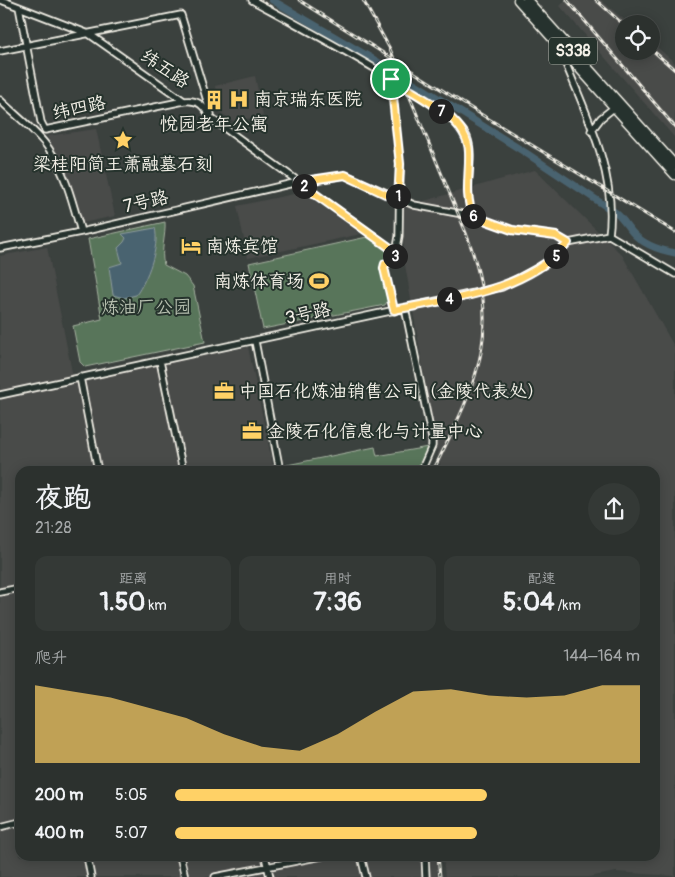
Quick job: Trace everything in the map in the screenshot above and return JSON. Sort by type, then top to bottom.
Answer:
[{"type":"main road","name":"S338","points":[[518,0],[617,105]]},
{"type":"main road","name":"S338","points":[[527,0],[657,150],[675,175]]},
{"type":"main road","name":"S338","points":[[657,150],[675,165]]},
{"type":"street","name":"纬五路","points":[[1,0],[89,34],[184,101],[194,100],[200,103],[212,119],[396,252]]},
{"type":"street","points":[[252,0],[391,79],[453,120],[462,129],[467,138],[469,152],[466,193],[473,216]]},
{"type":"street","name":"纬四路","points":[[19,7],[41,122],[45,130],[184,101]]},
{"type":"street","points":[[0,51],[181,15],[212,119]]},
{"type":"street","points":[[557,43],[606,168],[611,193],[609,235]]},
{"type":"street","points":[[391,79],[400,164],[399,236],[395,259],[385,264],[384,268],[394,310]]},
{"type":"street","points":[[0,100],[49,149],[60,169],[81,232]]},
{"type":"street","points":[[591,131],[601,118],[617,105]]},
{"type":"street","name":"7号路","points":[[0,248],[81,232],[298,182],[345,175],[398,200],[431,210],[473,216],[512,230],[556,236],[568,243]]},
{"type":"street","points":[[568,243],[609,235],[675,274]]},
{"type":"street","name":"3号路","points":[[0,395],[502,287],[554,259],[568,243]]},
{"type":"street","points":[[406,308],[432,439],[432,446],[423,466]]},
{"type":"street","points":[[255,341],[279,466]]},
{"type":"street","points":[[160,361],[182,466]]},
{"type":"street","points":[[80,377],[97,466]]},
{"type":"street","points":[[0,592],[15,589]]},
{"type":"street","points":[[0,827],[15,823]]},
{"type":"street","points":[[88,861],[91,877]]},
{"type":"street","points":[[181,861],[185,877]]},
{"type":"street","points":[[266,861],[270,877]]},
{"type":"street","points":[[215,877],[297,861]]},
{"type":"street","points":[[362,861],[366,877]]},
{"type":"street","points":[[425,861],[426,877]]},
{"type":"shaded area","points":[[566,0],[601,0],[618,15],[615,15],[615,60],[660,60],[660,50],[675,63],[675,138],[560,6]]},
{"type":"shaded area","name":"南京瑞东医院","points":[[255,76],[263,116],[233,121],[220,112],[215,86]]},
{"type":"shaded area","points":[[96,129],[115,216],[82,223],[64,167],[47,136]]},
{"type":"shaded area","points":[[535,170],[622,255],[675,348],[675,876],[616,872],[588,877],[445,877],[443,861],[660,861],[660,466],[440,466],[404,259],[403,207]]},
{"type":"shaded area","points":[[303,192],[361,234],[248,258],[237,206]]},
{"type":"shaded area","points":[[47,247],[74,382],[248,347],[273,466],[15,466],[15,861],[437,861],[438,877],[0,877],[0,256]]},
{"type":"green space","name":"炼油厂公园","points":[[165,222],[164,265],[185,276],[193,286],[205,342],[85,367],[80,362],[73,326],[102,319],[88,239]]},
{"type":"green space","name":"南炼体育场","points":[[367,237],[389,253],[381,265],[389,298],[385,305],[263,329],[249,263]]},
{"type":"green space","points":[[375,447],[377,456],[428,447],[419,466],[287,465]]},
{"type":"water","points":[[155,228],[156,244],[152,263],[140,289],[136,295],[124,298],[113,295],[109,267],[122,263],[118,248],[126,238],[122,234]]},
{"type":"waterway","points":[[272,0],[414,83],[526,153],[616,213],[636,237],[646,244],[675,253]]},
{"type":"railway","points":[[299,0],[474,110],[675,232]]},
{"type":"railway","points":[[363,0],[390,49],[466,233],[477,268],[483,300],[484,329],[473,383],[436,466]]},
{"type":"railway","points":[[567,0],[675,127]]},
{"type":"railway","points":[[596,0],[615,17]]},
{"type":"railway","points":[[660,57],[675,70]]},
{"type":"railway","points":[[438,861],[440,877]]},
{"type":"place","name":"南京瑞东医院","points":[[239,99]]},
{"type":"place","name":"悦园老年公寓","points":[[214,100]]},
{"type":"place","name":"梁桂阳简王萧融墓石刻","points":[[123,140]]},
{"type":"place","name":"南炼宾馆","points":[[191,246]]},
{"type":"place","name":"南炼体育场","points":[[319,281]]},
{"type":"place","name":"中国石化炼油销售公司（金陵代表处）","points":[[224,391]]},
{"type":"place","name":"金陵石化信息化与计量中心","points":[[252,431]]},
{"type":"route","points":[[391,79],[453,120],[462,129],[467,138],[469,152],[466,193],[468,205],[473,216],[488,223],[512,230],[556,236],[568,243],[554,259],[502,287],[394,310],[384,268],[388,261],[395,259],[396,252],[298,182],[328,176],[345,175],[398,200],[400,164],[391,79]]}]
